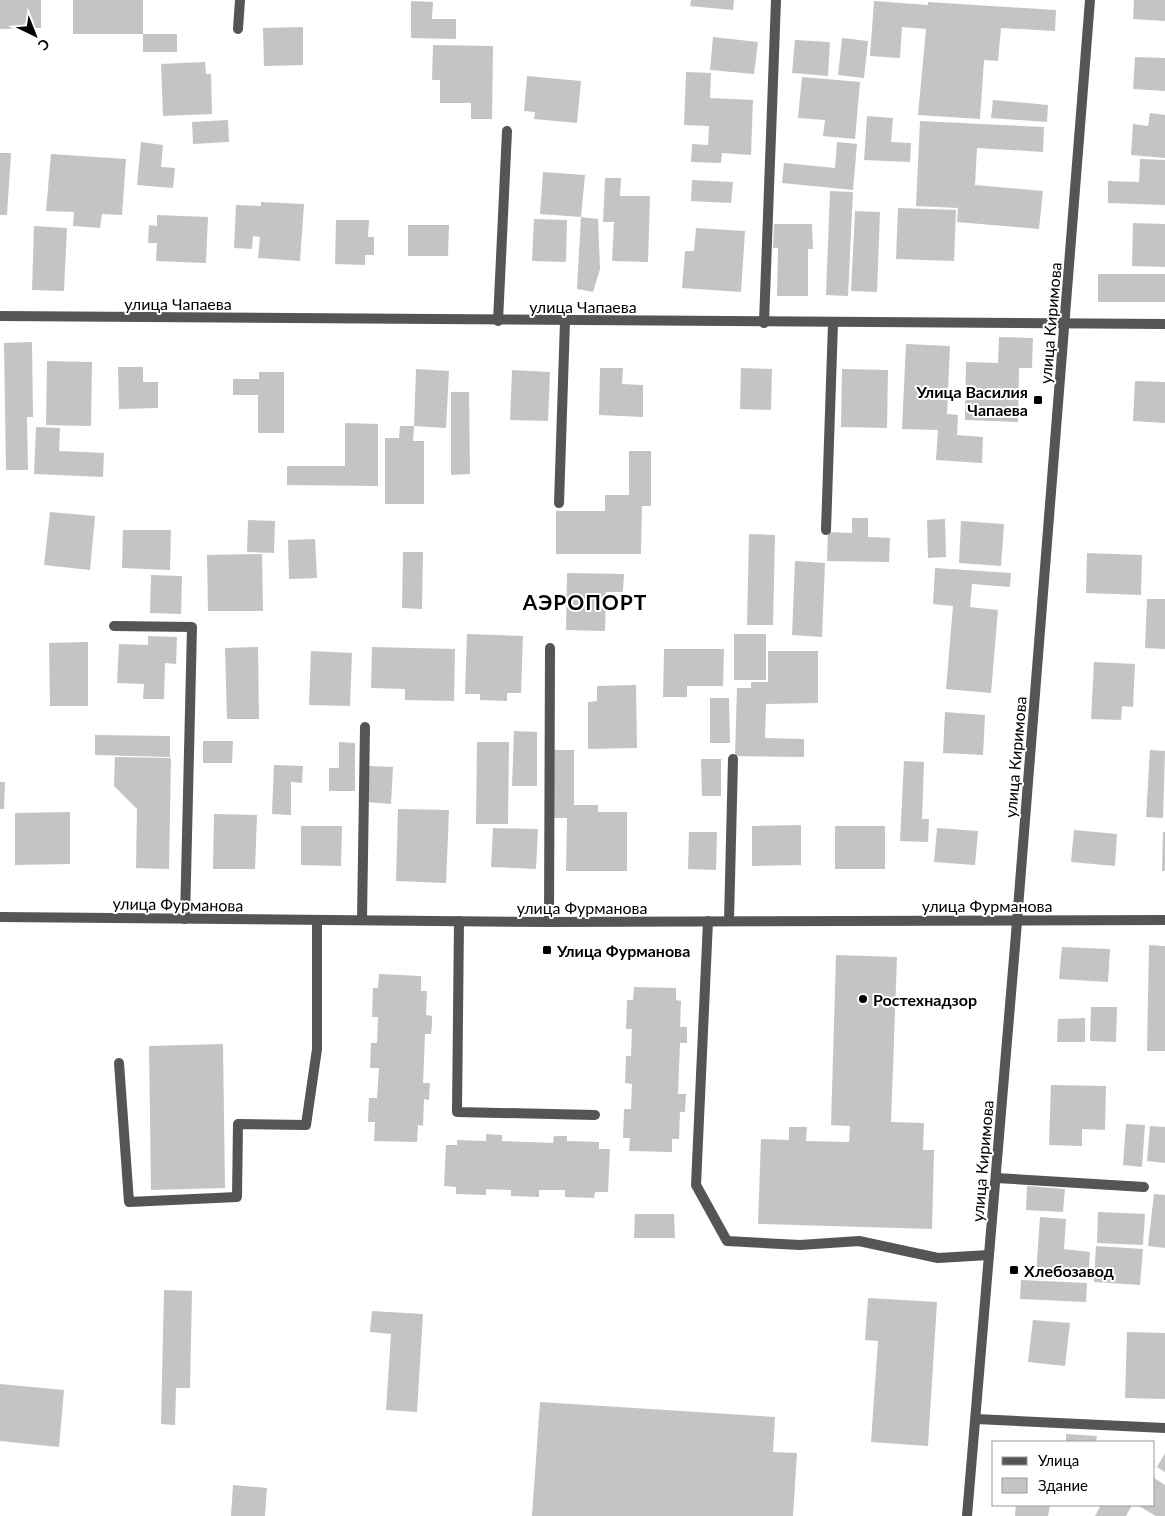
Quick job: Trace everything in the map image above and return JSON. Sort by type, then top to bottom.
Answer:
[{"type":"street","points":[[238,29],[240,0]]},
{"type":"street","points":[[764,323],[776,0]]},
{"type":"street","name":"улица Киримова","points":[[967,1516],[1018,919],[1090,0]]},
{"type":"street","points":[[498,320],[507,131]]},
{"type":"street","name":"улица Чапаева","points":[[0,316],[764,323],[1165,324]]},
{"type":"street","points":[[559,503],[564,321]]},
{"type":"street","points":[[826,530],[833,323]]},
{"type":"street","points":[[114,626],[192,627],[185,919]]},
{"type":"street","points":[[550,648],[550,922]]},
{"type":"street","points":[[362,920],[365,727]]},
{"type":"street","points":[[729,921],[733,759]]},
{"type":"street","name":"улица Фурманова","points":[[0,917],[550,922],[1165,920]]},
{"type":"street","points":[[119,1063],[129,1202],[237,1197],[238,1124],[306,1125],[316,1049],[317,920]]},
{"type":"street","points":[[459,921],[457,1112],[595,1114]]},
{"type":"street","points":[[708,921],[696,1185],[727,1241],[800,1245],[859,1241],[938,1258],[989,1255]]},
{"type":"street","points":[[996,1178],[1144,1187]]},
{"type":"street","points":[[976,1419],[1165,1428]]},
{"type":"building","points":[[0,0],[41,0],[41,28],[0,29]]},
{"type":"building","points":[[73,0],[143,0],[143,34],[73,34]]},
{"type":"building","points":[[691,0],[734,0],[733,10],[690,6]]},
{"type":"building","points":[[1134,0],[1165,0],[1165,21],[1133,19]]},
{"type":"building","points":[[411,1],[433,2],[432,19],[456,19],[456,39],[411,38]]},
{"type":"building","points":[[874,1],[928,5],[928,2],[1056,10],[1055,31],[1001,28],[998,61],[984,60],[980,119],[918,115],[926,29],[902,27],[900,58],[870,56]]},
{"type":"building","points":[[303,27],[303,65],[264,66],[263,28]]},
{"type":"building","points":[[143,34],[177,34],[177,52],[143,52]]},
{"type":"building","points":[[713,37],[758,42],[754,74],[710,70]]},
{"type":"building","points":[[842,38],[868,41],[864,78],[838,75]]},
{"type":"building","points":[[795,40],[830,42],[828,76],[792,73]]},
{"type":"building","points":[[433,45],[493,46],[492,119],[471,119],[471,103],[440,103],[440,80],[432,80]]},
{"type":"building","points":[[1135,57],[1165,58],[1165,91],[1133,89]]},
{"type":"building","points":[[205,62],[206,74],[211,74],[212,114],[163,116],[161,64]]},
{"type":"building","points":[[686,72],[711,73],[710,98],[753,100],[751,155],[722,153],[721,163],[691,162],[692,144],[708,145],[709,126],[684,125]]},
{"type":"building","points":[[527,76],[581,81],[577,123],[534,119],[535,112],[524,111]]},
{"type":"building","points":[[802,77],[860,82],[855,139],[823,136],[825,120],[798,118]]},
{"type":"building","points":[[993,100],[1048,105],[1047,122],[991,118]]},
{"type":"building","points":[[1150,113],[1165,115],[1165,158],[1131,155],[1133,124],[1148,126]]},
{"type":"building","points":[[867,116],[893,118],[891,142],[911,143],[910,162],[864,160]]},
{"type":"building","points":[[228,120],[229,142],[193,144],[192,122]]},
{"type":"building","points":[[920,121],[1044,127],[1043,152],[977,148],[975,185],[1043,191],[1039,229],[957,222],[958,208],[916,206]]},
{"type":"building","points":[[141,142],[163,145],[161,167],[175,168],[173,188],[137,185]]},
{"type":"building","points":[[837,142],[857,144],[853,190],[782,183],[784,163],[835,168]]},
{"type":"building","points":[[0,153],[11,153],[7,215],[0,215]]},
{"type":"building","points":[[51,154],[126,159],[122,215],[102,214],[100,228],[73,226],[74,212],[46,211]]},
{"type":"building","points":[[1140,159],[1165,160],[1165,205],[1108,203],[1108,181],[1139,182]]},
{"type":"building","points":[[543,172],[585,175],[581,217],[540,214]]},
{"type":"building","points":[[605,178],[621,178],[620,196],[650,196],[648,262],[612,261],[614,222],[603,222]]},
{"type":"building","points":[[692,180],[733,182],[731,203],[691,201]]},
{"type":"building","points":[[830,191],[853,192],[848,296],[826,295]]},
{"type":"building","points":[[261,202],[304,204],[300,261],[258,258],[260,237],[253,236],[252,249],[234,248],[236,205],[261,206]]},
{"type":"building","points":[[898,208],[956,210],[954,261],[896,259]]},
{"type":"building","points":[[855,211],[880,212],[877,292],[851,291]]},
{"type":"building","points":[[157,215],[208,217],[206,263],[156,261],[157,243],[148,243],[149,225],[157,226]]},
{"type":"building","points":[[581,217],[598,219],[600,269],[593,292],[577,289]]},
{"type":"building","points":[[534,219],[567,220],[566,262],[532,261]]},
{"type":"building","points":[[336,220],[369,220],[368,237],[374,237],[374,255],[365,255],[365,265],[335,264]]},
{"type":"building","points":[[1133,223],[1165,224],[1165,267],[1132,266]]},
{"type":"building","points":[[774,224],[812,224],[813,249],[808,249],[808,296],[777,296],[778,248],[773,248]]},
{"type":"building","points":[[408,225],[449,225],[448,256],[408,256]]},
{"type":"building","points":[[34,226],[67,228],[64,291],[32,290]]},
{"type":"building","points":[[696,228],[745,231],[741,292],[682,288],[685,251],[694,251]]},
{"type":"building","points":[[1098,274],[1165,274],[1165,302],[1098,302]]},
{"type":"building","points":[[999,337],[1033,338],[1032,368],[1019,368],[1018,422],[965,420],[966,362],[998,363]]},
{"type":"building","points":[[32,342],[33,417],[27,417],[28,470],[6,470],[4,343]]},
{"type":"building","points":[[906,344],[950,346],[947,414],[958,415],[957,435],[983,437],[982,463],[936,460],[938,430],[902,429]]},
{"type":"building","points":[[47,361],[92,362],[91,426],[46,425]]},
{"type":"building","points":[[118,367],[143,367],[143,382],[158,382],[158,408],[119,409]]},
{"type":"building","points":[[600,368],[623,368],[622,384],[643,385],[643,417],[599,415]]},
{"type":"building","points":[[741,368],[772,369],[771,410],[740,409]]},
{"type":"building","points":[[416,369],[449,371],[446,428],[414,426]]},
{"type":"building","points":[[842,369],[888,370],[887,428],[841,427]]},
{"type":"building","points":[[512,370],[550,372],[548,421],[510,420]]},
{"type":"building","points":[[259,372],[284,372],[284,433],[258,433],[258,395],[233,395],[233,379],[259,379]]},
{"type":"building","points":[[1135,381],[1165,382],[1165,423],[1133,421]]},
{"type":"building","points":[[451,392],[469,392],[470,474],[451,475]]},
{"type":"building","points":[[345,423],[378,424],[378,486],[287,485],[287,466],[345,466]]},
{"type":"building","points":[[400,426],[414,426],[413,441],[424,441],[424,504],[385,504],[385,438],[399,438]]},
{"type":"building","points":[[36,427],[60,428],[59,451],[104,453],[103,477],[34,474]]},
{"type":"building","points":[[629,451],[651,451],[651,506],[642,506],[641,554],[556,554],[556,511],[605,511],[605,495],[629,495]]},
{"type":"building","points":[[50,512],[95,516],[90,570],[44,565]]},
{"type":"building","points":[[852,518],[868,518],[868,537],[890,538],[889,562],[827,561],[828,532],[852,533]]},
{"type":"building","points":[[945,519],[946,557],[928,558],[927,520]]},
{"type":"building","points":[[248,520],[275,521],[274,553],[247,552]]},
{"type":"building","points":[[961,521],[1004,524],[1001,566],[959,563]]},
{"type":"building","points":[[123,530],[171,530],[170,570],[122,568]]},
{"type":"building","points":[[749,534],[775,535],[773,625],[747,625]]},
{"type":"building","points":[[315,539],[317,578],[289,579],[288,540]]},
{"type":"building","points":[[403,552],[423,552],[422,609],[402,608]]},
{"type":"building","points":[[1087,553],[1142,555],[1141,595],[1086,593]]},
{"type":"building","points":[[262,554],[263,611],[208,611],[207,555]]},
{"type":"building","points":[[795,561],[825,563],[822,637],[792,635]]},
{"type":"building","points":[[935,568],[1011,573],[1010,587],[972,584],[970,607],[998,610],[991,693],[946,689],[953,606],[933,604]]},
{"type":"building","points":[[567,573],[624,574],[623,592],[606,592],[605,631],[566,630]]},
{"type":"building","points":[[151,575],[182,576],[181,614],[150,613]]},
{"type":"building","points":[[1147,599],[1165,599],[1165,649],[1145,648]]},
{"type":"building","points":[[467,634],[523,636],[521,693],[507,693],[507,701],[480,700],[480,694],[465,694]]},
{"type":"building","points":[[734,634],[766,634],[766,680],[734,680]]},
{"type":"building","points":[[148,636],[177,637],[176,664],[165,663],[164,699],[143,699],[144,684],[117,683],[119,644],[148,645]]},
{"type":"building","points":[[88,642],[88,706],[50,706],[49,643]]},
{"type":"building","points":[[258,647],[259,719],[227,719],[225,648]]},
{"type":"building","points":[[372,647],[455,649],[454,701],[405,700],[405,689],[371,688]]},
{"type":"building","points":[[664,649],[724,649],[723,686],[687,686],[687,697],[663,697]]},
{"type":"building","points":[[311,651],[352,653],[350,706],[309,705]]},
{"type":"building","points":[[768,651],[818,651],[818,703],[766,704],[765,738],[804,739],[804,757],[735,756],[737,688],[751,688],[751,682],[768,682]]},
{"type":"building","points":[[1094,662],[1135,664],[1133,707],[1122,706],[1121,720],[1091,719]]},
{"type":"building","points":[[636,685],[637,748],[588,749],[588,702],[597,701],[597,686]]},
{"type":"building","points":[[710,698],[729,698],[730,743],[710,743]]},
{"type":"building","points":[[945,712],[985,715],[983,755],[943,753]]},
{"type":"building","points":[[514,731],[537,732],[537,786],[512,786]]},
{"type":"building","points":[[95,735],[170,736],[170,757],[95,755]]},
{"type":"building","points":[[203,741],[233,741],[232,763],[203,763]]},
{"type":"building","points":[[339,742],[355,743],[355,791],[329,791],[329,768],[339,768]]},
{"type":"building","points":[[477,742],[509,742],[508,824],[476,824]]},
{"type":"building","points":[[554,750],[574,750],[574,805],[598,805],[598,812],[627,812],[627,871],[566,871],[567,818],[554,818]]},
{"type":"building","points":[[1150,750],[1165,751],[1163,818],[1146,817]]},
{"type":"building","points":[[115,757],[171,758],[169,869],[136,868],[137,809],[114,786]]},
{"type":"building","points":[[701,759],[721,759],[721,796],[702,796]]},
{"type":"building","points":[[904,761],[924,762],[922,819],[929,819],[928,842],[900,841]]},
{"type":"building","points":[[274,765],[303,766],[302,783],[291,782],[291,815],[272,814]]},
{"type":"building","points":[[368,766],[393,767],[391,804],[366,802]]},
{"type":"building","points":[[0,782],[5,782],[4,809],[0,809]]},
{"type":"building","points":[[398,809],[449,810],[446,883],[396,881]]},
{"type":"building","points":[[70,812],[70,864],[15,865],[15,813]]},
{"type":"building","points":[[214,814],[257,815],[255,869],[213,869]]},
{"type":"building","points":[[801,825],[801,865],[752,866],[752,826]]},
{"type":"building","points":[[301,826],[342,826],[341,866],[301,865]]},
{"type":"building","points":[[835,826],[885,826],[885,869],[835,869]]},
{"type":"building","points":[[493,828],[538,829],[536,869],[491,867]]},
{"type":"building","points":[[937,828],[978,831],[975,865],[934,862]]},
{"type":"building","points":[[1074,830],[1117,834],[1115,866],[1071,862]]},
{"type":"building","points":[[689,832],[717,832],[716,870],[688,869]]},
{"type":"building","points":[[1163,832],[1165,832],[1165,871],[1162,871]]},
{"type":"building","points":[[1149,945],[1165,946],[1165,1051],[1147,1051]]},
{"type":"building","points":[[1062,947],[1110,949],[1108,982],[1059,979]]},
{"type":"building","points":[[836,955],[897,957],[891,1122],[924,1123],[923,1150],[934,1150],[932,1229],[758,1224],[761,1139],[789,1140],[789,1127],[807,1127],[806,1141],[849,1142],[850,1126],[831,1125]]},
{"type":"building","points":[[379,974],[421,976],[421,991],[427,991],[426,1015],[432,1016],[432,1025],[431,1034],[425,1034],[423,1083],[430,1083],[429,1100],[424,1099],[423,1126],[418,1125],[417,1142],[374,1141],[375,1122],[368,1122],[369,1098],[377,1098],[379,1068],[370,1068],[371,1043],[377,1043],[378,1017],[372,1017],[373,988],[378,988]]},
{"type":"building","points":[[634,987],[676,988],[676,1000],[681,1001],[680,1027],[687,1027],[687,1043],[680,1043],[678,1094],[686,1094],[685,1112],[680,1112],[679,1139],[672,1139],[672,1152],[629,1151],[630,1138],[623,1138],[624,1109],[631,1109],[632,1084],[625,1083],[626,1056],[631,1056],[632,1029],[626,1029],[627,1000],[633,1000]]},
{"type":"building","points":[[1091,1007],[1117,1007],[1116,1042],[1090,1041]]},
{"type":"building","points":[[1085,1018],[1085,1042],[1057,1042],[1058,1019]]},
{"type":"building","points":[[223,1044],[225,1188],[151,1190],[149,1046]]},
{"type":"building","points":[[1051,1085],[1106,1086],[1105,1130],[1082,1129],[1082,1146],[1049,1145]]},
{"type":"building","points":[[1126,1124],[1145,1125],[1142,1167],[1123,1165]]},
{"type":"building","points":[[1150,1126],[1165,1127],[1165,1163],[1147,1161]]},
{"type":"building","points":[[486,1134],[502,1135],[502,1141],[553,1143],[554,1136],[567,1136],[567,1141],[599,1142],[599,1149],[610,1149],[608,1192],[595,1192],[594,1198],[565,1197],[565,1190],[539,1190],[539,1197],[511,1196],[511,1190],[486,1189],[486,1195],[456,1194],[456,1187],[444,1186],[446,1145],[457,1145],[457,1140],[486,1141]]},
{"type":"building","points":[[1027,1186],[1065,1189],[1063,1212],[1026,1210]]},
{"type":"building","points":[[1154,1194],[1165,1195],[1165,1248],[1148,1246]]},
{"type":"building","points":[[1098,1212],[1145,1214],[1143,1245],[1097,1243]]},
{"type":"building","points":[[635,1214],[674,1214],[675,1238],[634,1238]]},
{"type":"building","points":[[1040,1217],[1066,1219],[1064,1249],[1090,1252],[1088,1278],[1036,1275]]},
{"type":"building","points":[[1096,1246],[1143,1249],[1140,1285],[1094,1282]]},
{"type":"building","points":[[1021,1280],[1087,1283],[1086,1302],[1020,1299]]},
{"type":"building","points":[[164,1290],[192,1291],[190,1388],[176,1388],[175,1425],[161,1424]]},
{"type":"building","points":[[868,1298],[937,1302],[928,1446],[871,1442],[878,1341],[865,1340]]},
{"type":"building","points":[[372,1311],[423,1314],[417,1412],[386,1410],[391,1334],[370,1332]]},
{"type":"building","points":[[1033,1320],[1070,1323],[1065,1366],[1028,1362]]},
{"type":"building","points":[[1127,1332],[1165,1333],[1165,1399],[1125,1398]]},
{"type":"building","points":[[0,1384],[64,1390],[59,1447],[0,1441]]},
{"type":"building","points":[[540,1402],[775,1417],[773,1452],[797,1453],[793,1516],[532,1516]]},
{"type":"building","points":[[1066,1434],[1097,1436],[1096,1441],[1066,1441]]},
{"type":"building","points":[[1165,1453],[1165,1472],[1157,1467]]},
{"type":"building","points":[[1155,1479],[1165,1485],[1165,1516],[1156,1516],[1139,1506],[1155,1506]]},
{"type":"building","points":[[233,1485],[267,1488],[265,1516],[231,1516]]},
{"type":"building","points":[[1016,1506],[1050,1506],[1048,1516],[1015,1516]]},
{"type":"building","points":[[1100,1506],[1131,1506],[1126,1516],[1095,1516]]},
{"type":"place","name":"Улица Василия Чапаева","points":[[1038,400]]},
{"type":"place","name":"Улица Фурманова","points":[[547,950]]},
{"type":"place","name":"Ростехнадзор","points":[[863,999]]},
{"type":"place","name":"Хлебозавод","points":[[1014,1270]]},
{"type":"district","name":"АЭРОПОРТ","points":[[585,601]]}]
